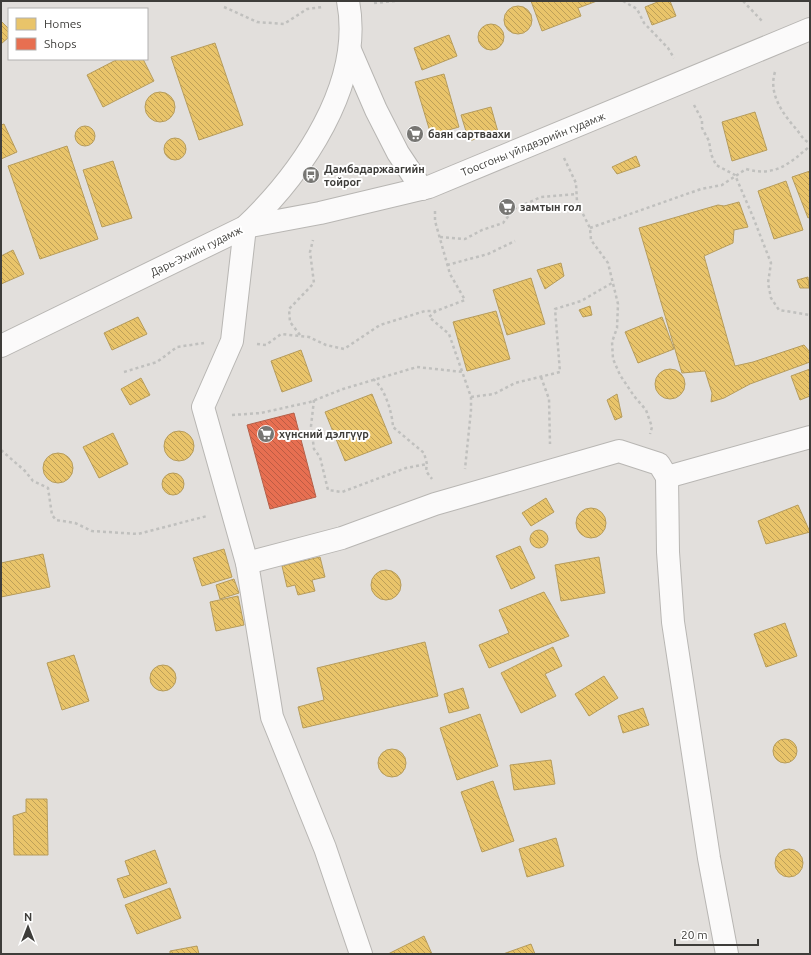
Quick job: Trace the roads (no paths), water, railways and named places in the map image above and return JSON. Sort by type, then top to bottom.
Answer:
[{"type":"street","name":"Дарь-Эхийн гудамж","points":[[1,346],[246,227],[268,206],[292,177],[315,142],[338,92],[350,50],[348,2]]},
{"type":"street","name":"Тоосгоны үйлдвэрийн гудамж","points":[[246,227],[320,213],[425,188],[810,29]]},
{"type":"street","points":[[350,50],[376,110],[395,147],[425,188]]},
{"type":"street","points":[[246,227],[232,341],[204,407],[247,563],[272,717],[325,848],[361,954]]},
{"type":"street","points":[[667,477],[810,437]]},
{"type":"street","points":[[247,563],[342,538],[455,498],[619,451],[660,464],[667,477],[668,552],[673,622],[708,858],[727,954]]},
{"type":"place","name":"баян сартваахи","points":[[415,134]]},
{"type":"place","name":"Дамбадаржаагийн тойрог","points":[[311,175]]},
{"type":"place","name":"замтын гол","points":[[507,207]]},
{"type":"place","name":"хүнсний дэлгүүр","points":[[266,434]]}]
